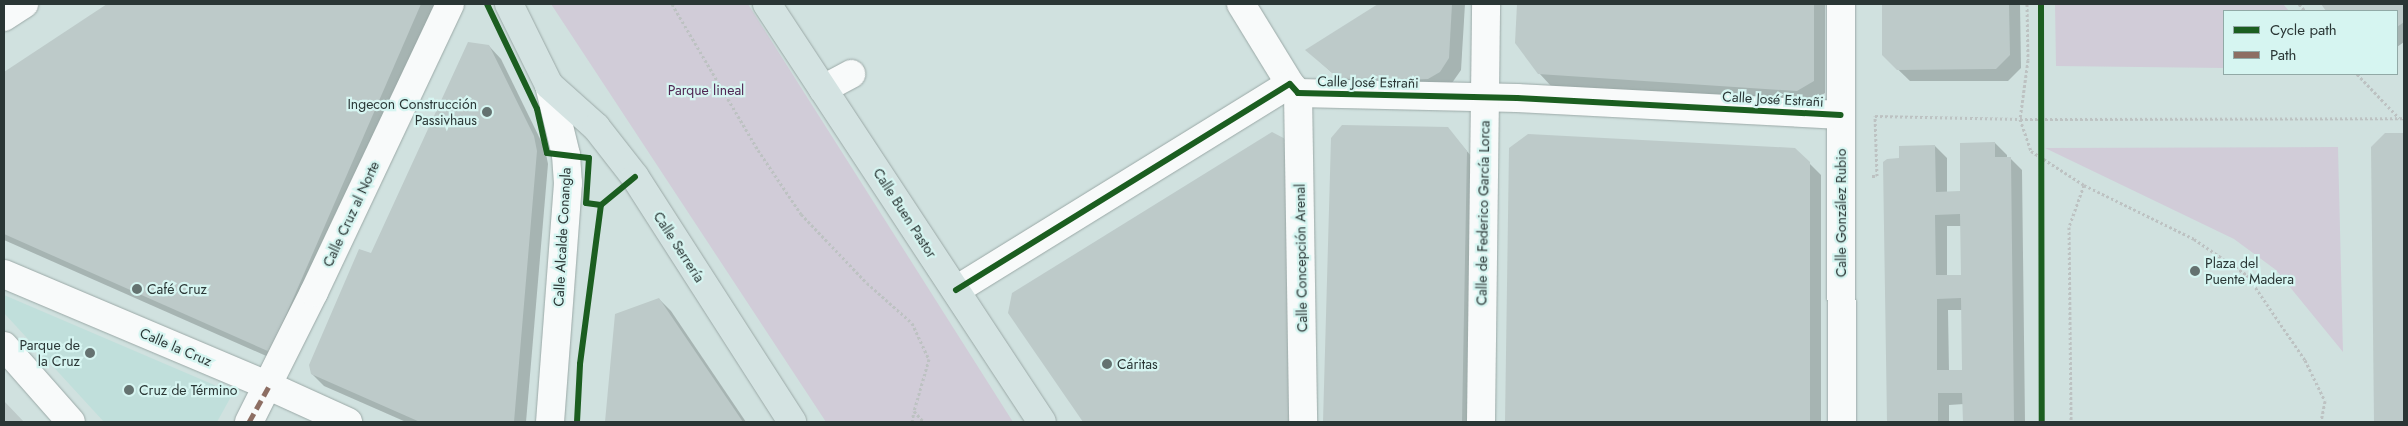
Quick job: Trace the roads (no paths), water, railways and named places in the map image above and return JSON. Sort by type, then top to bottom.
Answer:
[{"type":"main road","name":"Calle Alcalde Conangla","points":[[509,4],[550,85]]},
{"type":"main road","name":"Calle Buen Pastor","points":[[767,4],[1042,422]]},
{"type":"main road","name":"Calle Serrería","points":[[550,85],[596,127],[635,177],[792,422]]},
{"type":"street","points":[[4,17],[24,4]]},
{"type":"street","name":"Calle Cruz al Norte","points":[[249,422],[269,386],[450,4]]},
{"type":"street","points":[[956,290],[1294,88],[1241,4]]},
{"type":"street","name":"Calle de Federico García Lorca","points":[[1481,422],[1486,4]]},
{"type":"street","name":"Calle González Rubio","points":[[1841,4],[1842,422]]},
{"type":"street","points":[[823,89],[851,74]]},
{"type":"street","name":"Calle Alcalde Conangla","points":[[550,85],[566,155],[568,183],[550,422]]},
{"type":"street","name":"Calle José Estrañi","points":[[1294,88],[1842,116]]},
{"type":"street","name":"Calle Concepción Arenal","points":[[1294,88],[1303,422]]},
{"type":"street","name":"Calle la Cruz","points":[[4,274],[269,386],[348,422]]},
{"type":"street","points":[[4,346],[71,422]]},
{"type":"place","name":"Ingecon Construcción Passivhaus","points":[[487,112]]},
{"type":"place","name":"Plaza del Puente Madera","points":[[2195,271]]},
{"type":"place","name":"Café Cruz","points":[[137,289]]},
{"type":"place","name":"Parque de la Cruz","points":[[90,353]]},
{"type":"place","name":"Cáritas","points":[[1107,364]]},
{"type":"place","name":"Cruz de Término","points":[[129,390]]},
{"type":"park label","name":"Parque lineal","points":[[706,90]]}]
